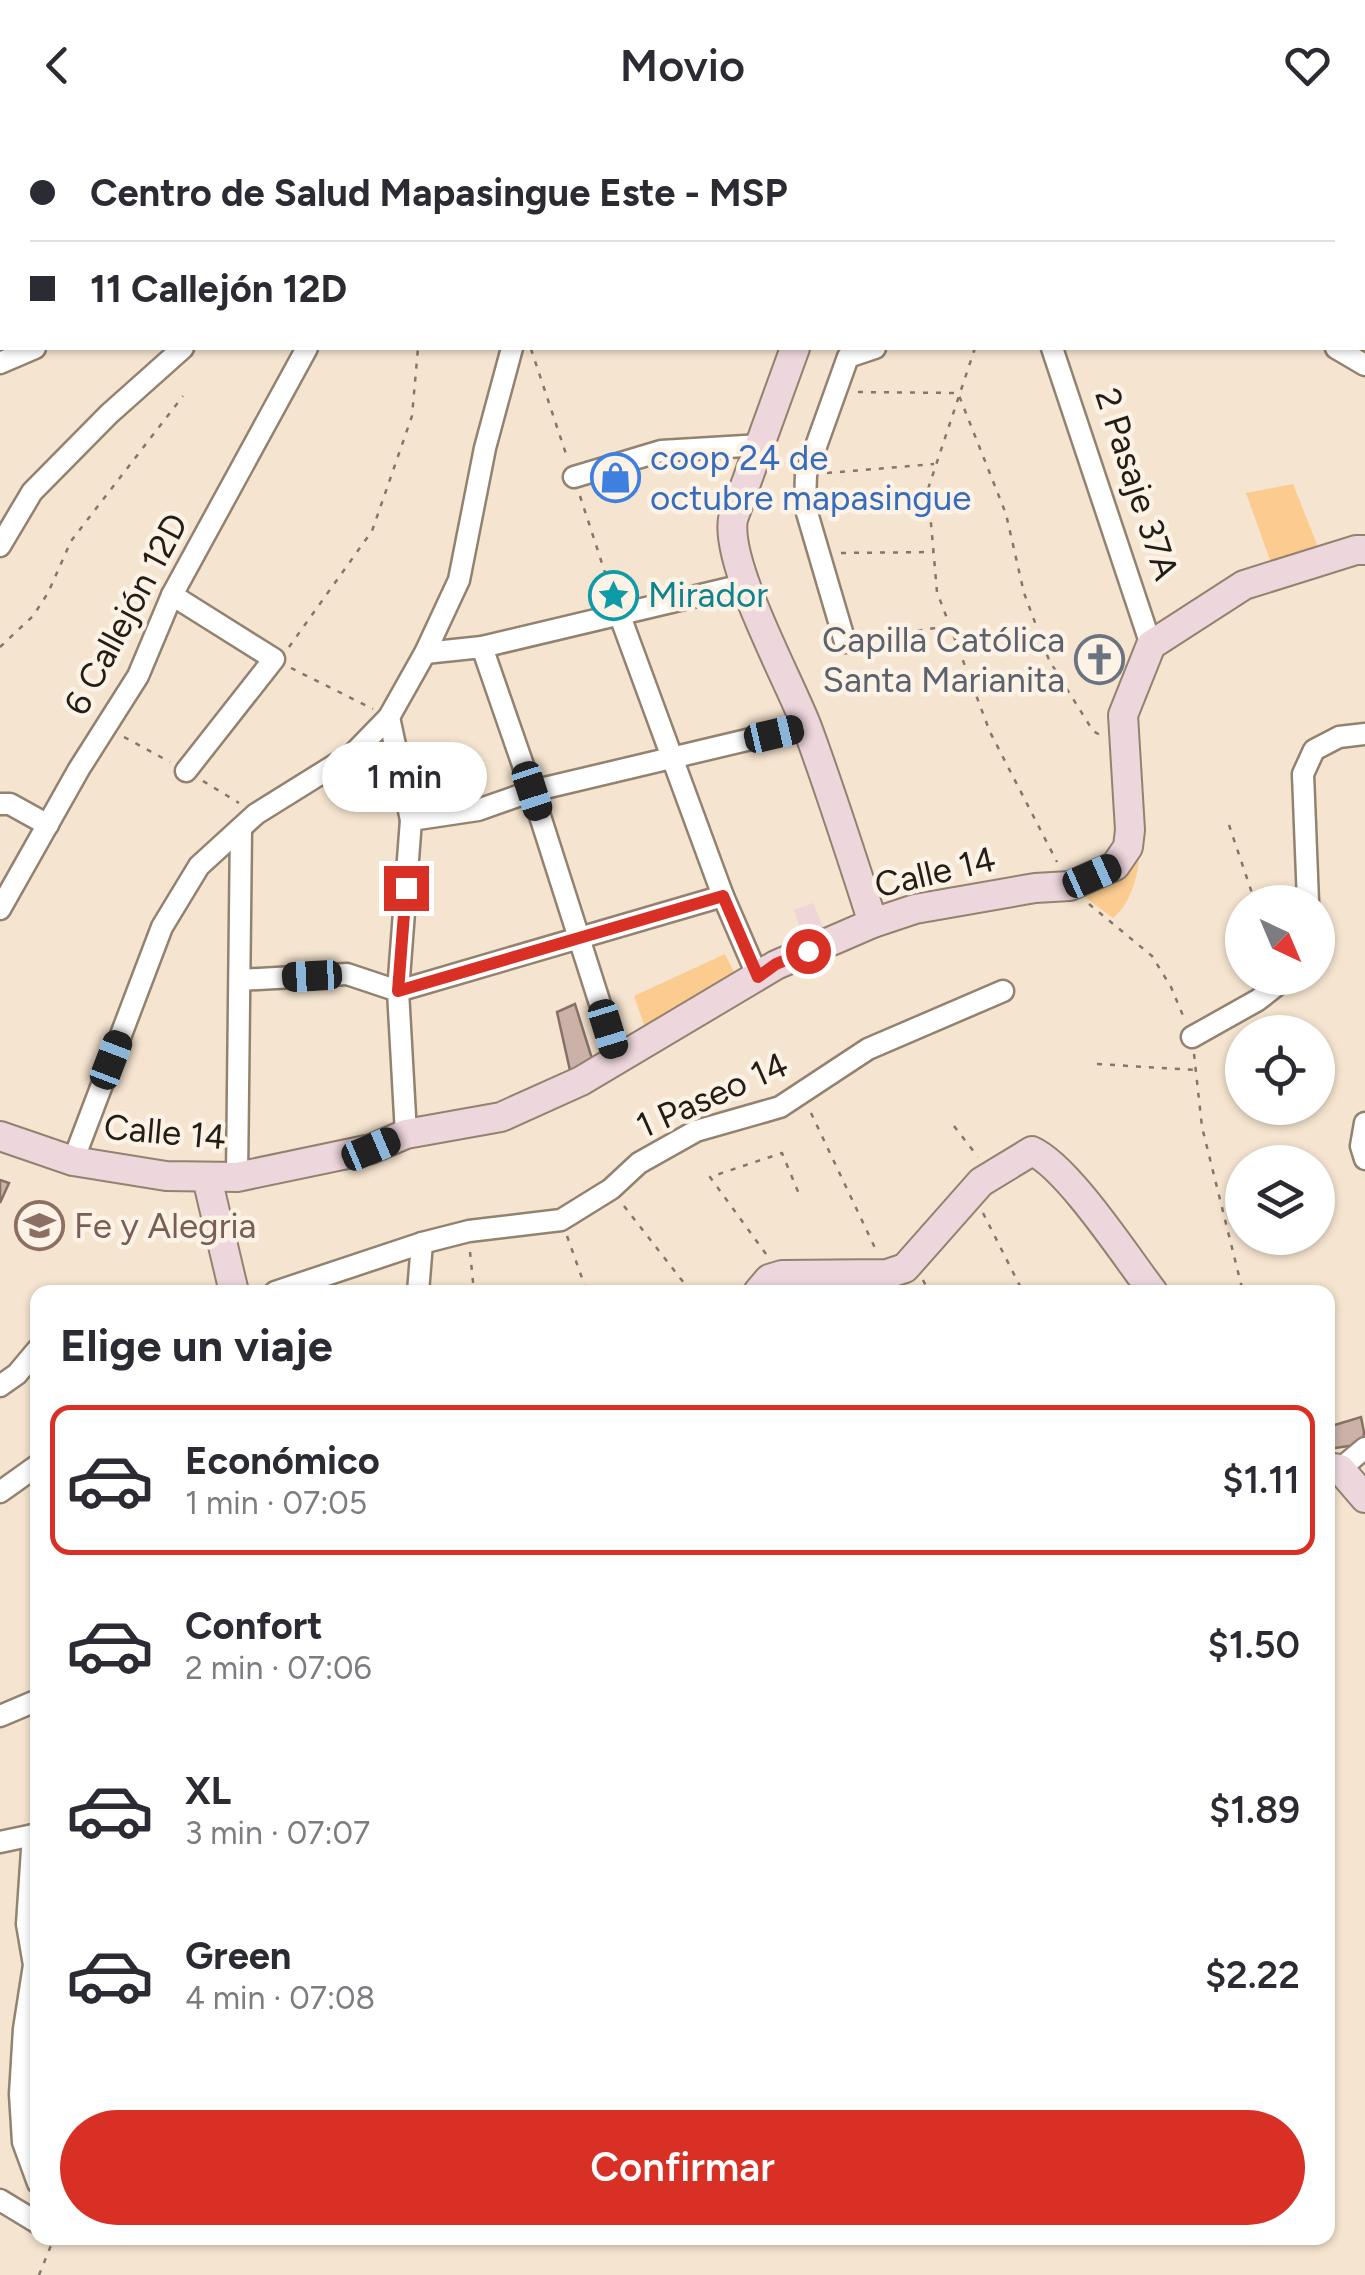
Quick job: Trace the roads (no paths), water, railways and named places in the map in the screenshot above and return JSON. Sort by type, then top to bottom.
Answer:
[{"type":"street","points":[[0,363],[30,350]]},
{"type":"street","points":[[0,546],[32,492],[109,414],[181,350]]},
{"type":"street","name":"6 Callejón 12D","points":[[0,908],[138,676],[172,595],[306,350]]},
{"type":"street","points":[[73,1160],[162,927],[200,866],[256,814],[354,752],[389,717],[425,653],[460,580],[484,448],[511,350]]},
{"type":"street","points":[[794,350],[731,537],[806,726],[873,924]]},
{"type":"street","points":[[845,642],[805,506],[806,474],[848,357],[869,350]]},
{"type":"street","name":"2 Pasaje 37A","points":[[1053,350],[1151,645]]},
{"type":"street","points":[[1339,350],[1365,366]]},
{"type":"street","points":[[574,476],[661,450],[760,445]]},
{"type":"street","points":[[1151,645],[1244,585],[1365,550]]},
{"type":"street","points":[[425,653],[482,647],[747,584]]},
{"type":"street","points":[[172,595],[274,660],[186,771]]},
{"type":"street","points":[[620,616],[723,896],[758,977]]},
{"type":"street","name":"Calle 14","points":[[0,1136],[73,1160],[166,1176],[207,1178],[238,1178],[371,1149],[406,1134],[501,1116],[581,1081],[776,964],[873,924],[915,909],[1035,888],[1070,886],[1115,866],[1128,847],[1123,715],[1151,645]]},
{"type":"street","points":[[482,647],[618,1060]]},
{"type":"street","points":[[389,717],[411,820],[398,991],[406,1134]]},
{"type":"street","points":[[411,820],[478,810],[532,791],[806,726]]},
{"type":"street","points":[[1307,885],[1303,774],[1314,750],[1338,737],[1365,734]]},
{"type":"street","points":[[0,804],[10,804],[48,825]]},
{"type":"street","points":[[238,1178],[241,828]]},
{"type":"street","points":[[240,980],[347,974],[398,991],[723,896]]},
{"type":"street","name":"1 Paseo 14","points":[[330,1282],[422,1242],[468,1230],[561,1220],[612,1189],[638,1163],[696,1130],[780,1107],[868,1049],[1003,992]]},
{"type":"street","points":[[1192,1037],[1264,995]]},
{"type":"street","points":[[1365,1123],[1361,1146],[1365,1159]]},
{"type":"street","points":[[764,1285],[782,1275],[887,1274],[905,1268],[982,1184],[1032,1151],[1043,1156],[1088,1205],[1148,1285]]},
{"type":"street","points":[[207,1178],[232,1285]]},
{"type":"street","points":[[419,1285],[422,1242]]},
{"type":"street","points":[[0,1386],[30,1359]]},
{"type":"street","points":[[1335,1467],[1365,1448]]},
{"type":"street","points":[[1335,1469],[1365,1498]]},
{"type":"street","points":[[0,1492],[30,1471]]},
{"type":"street","points":[[0,1716],[30,1703]]},
{"type":"street","points":[[0,1842],[30,1836]]},
{"type":"street","points":[[30,1891],[30,1938]]},
{"type":"street","points":[[30,2059],[30,2142]]},
{"type":"street","points":[[0,2200],[30,2218]]},
{"type":"place","name":"coop 24 de octubre mapasingue","points":[[615,478]]},
{"type":"place","name":"Mirador","points":[[613,595]]},
{"type":"place","name":"Capilla Católica Santa Marianita","points":[[1100,660]]},
{"type":"place","name":"Fe y Alegria","points":[[39,1226]]}]
